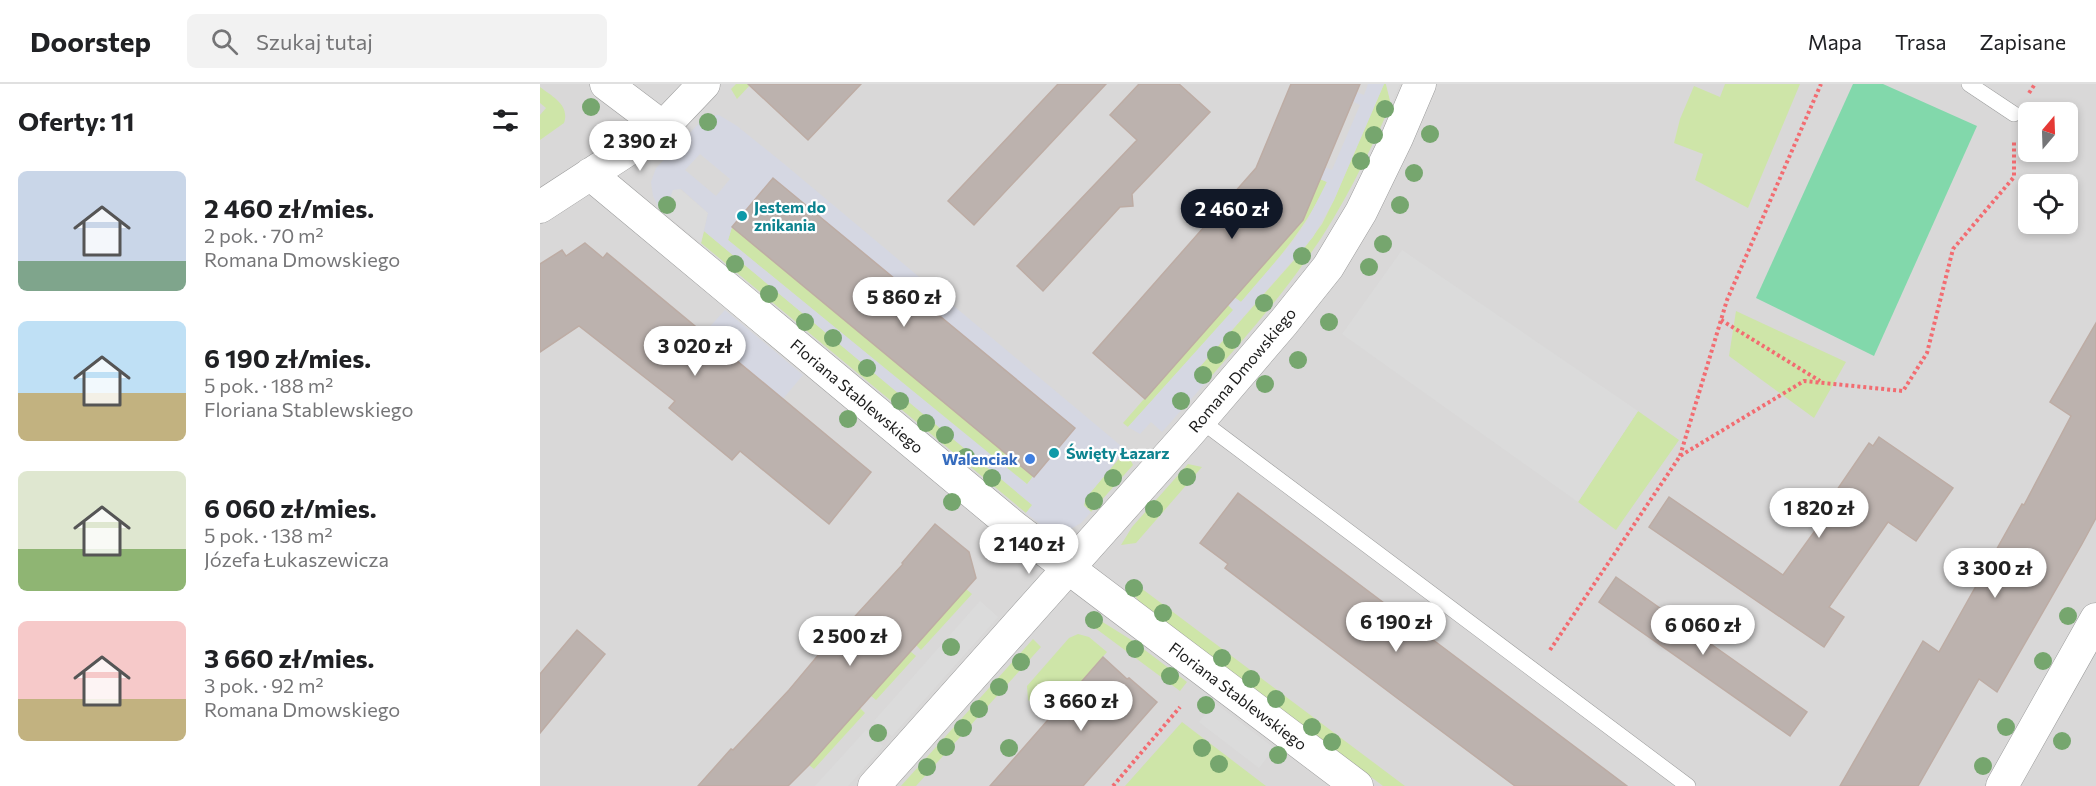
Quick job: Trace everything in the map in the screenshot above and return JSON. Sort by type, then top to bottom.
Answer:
[{"type":"street","points":[[606,84],[663,127]]},
{"type":"street","points":[[540,207],[663,127],[704,84]]},
{"type":"street","name":"Romana Dmowskiego","points":[[874,786],[1200,420],[1328,267],[1361,212],[1420,84]]},
{"type":"street","name":"Floriana Stablewskiego","points":[[590,174],[1014,527],[1357,786]]},
{"type":"street","points":[[2002,786],[2096,618]]},
{"type":"lane","points":[[1969,84],[2014,114]]},
{"type":"lane","points":[[1200,420],[1688,786]]},
{"type":"path","points":[[1536,671],[1680,456],[1727,300],[1821,84]]},
{"type":"path","points":[[1680,456],[1804,381],[1903,391],[1927,353],[1953,249],[2014,177],[2014,114],[2035,84]]},
{"type":"path","points":[[1721,320],[1822,383]]},
{"type":"path","points":[[1113,786],[1180,707]]},
{"type":"shaded area","points":[[540,84],[2096,84],[2096,786],[540,786]]},
{"type":"shaded area","points":[[1368,84],[1384,84],[1334,200],[1313,237],[1197,370],[1208,380],[1162,432],[1151,422],[1140,434],[1128,427],[1233,310],[1227,304],[1234,297],[1241,302],[1306,223],[1327,182],[1320,179],[1325,167],[1332,170],[1360,105],[1352,101],[1357,92],[1364,95]]},
{"type":"shaded area","points":[[1386,84],[1400,84],[1391,104]]},
{"type":"shaded area","points":[[719,115],[737,126],[1126,450],[1085,499],[1084,506],[1091,512],[1081,523],[1064,533],[1050,532],[1026,513],[1032,505],[704,231],[708,213],[681,189],[673,190],[664,213],[659,208],[653,196],[651,182],[656,168],[706,116]],"holes":[[[700,154],[730,179],[716,196],[685,170]],[[773,179],[1075,428],[1027,484],[728,240],[732,227]]]},
{"type":"shaded area","points":[[673,189],[680,189],[708,213],[701,243],[664,213]]},
{"type":"shaded area","points":[[1402,250],[1638,411],[1578,502],[1342,334]]},
{"type":"shaded area","points":[[725,310],[803,375],[782,400],[704,333]]},
{"type":"shaded area","points":[[980,601],[998,617],[892,736],[874,721]]},
{"type":"shaded area","points":[[1215,703],[1274,748],[1259,768],[1199,722]]},
{"type":"shaded area","points":[[866,730],[883,746],[848,786],[815,786]]},
{"type":"green space","points":[[736,84],[751,84],[737,99],[731,89]]},
{"type":"green space","points":[[1384,84],[1386,84],[1391,104],[1363,164],[1331,223],[1259,322],[1208,380],[1197,370],[1303,250],[1322,224]]},
{"type":"green space","points":[[1725,84],[1800,84],[1748,208],[1695,180],[1703,154],[1674,143],[1680,119],[1694,86],[1720,97]]},
{"type":"green space","points":[[1853,84],[1883,84],[1977,126],[1874,356],[1756,298]]},
{"type":"green space","points":[[540,87],[559,102],[565,111],[565,117],[564,123],[540,140],[540,115],[546,108],[540,103]]},
{"type":"green space","points":[[1320,179],[1327,182],[1309,216],[1241,302],[1234,297],[1303,220],[1306,214],[1303,212]]},
{"type":"green space","points":[[732,227],[1033,476],[1027,485],[728,240]]},
{"type":"green space","points":[[704,231],[1033,505],[1026,513],[701,243]]},
{"type":"green space","points":[[1227,304],[1234,310],[1128,427],[1123,423]]},
{"type":"green space","points":[[1736,311],[1846,362],[1814,418],[1729,356]]},
{"type":"green space","points":[[1638,411],[1679,440],[1616,530],[1578,502]]},
{"type":"green space","points":[[1126,450],[1133,465],[1091,512],[1084,505],[1085,499]]},
{"type":"green space","points":[[1188,464],[1202,467],[1136,543],[1121,545],[1132,527]]},
{"type":"green space","points":[[1133,582],[1405,786],[1383,786],[1140,603],[1126,584]]},
{"type":"green space","points":[[966,589],[972,594],[921,650],[916,645]]},
{"type":"green space","points":[[1093,616],[1133,641],[1187,682],[1180,691],[1087,622]]},
{"type":"green space","points":[[1078,634],[1089,637],[1107,652],[1049,718],[1028,700],[1027,686],[1069,638]]},
{"type":"green space","points":[[1033,639],[1041,647],[916,786],[901,786]]},
{"type":"green space","points":[[910,651],[916,656],[876,700],[870,695]]},
{"type":"green space","points":[[859,707],[865,713],[814,769],[809,765]]},
{"type":"green space","points":[[1182,722],[1266,786],[1125,786]]},
{"type":"building","points":[[748,84],[861,84],[808,140]]},
{"type":"building","points":[[1058,84],[1106,84],[974,225],[948,201]]},
{"type":"building","points":[[1139,84],[1179,84],[1210,112],[1132,194],[1133,206],[1120,207],[1043,291],[1017,266],[1137,140],[1110,115]]},
{"type":"building","points":[[1291,84],[1360,84],[1303,220],[1145,399],[1093,353],[1256,168]]},
{"type":"building","points":[[773,178],[1075,428],[1034,477],[732,227]]},
{"type":"building","points":[[585,243],[603,258],[607,253],[871,472],[829,524],[740,451],[732,460],[669,408],[675,401],[579,326],[540,352],[540,264],[562,250],[566,256]]},
{"type":"building","points":[[2096,323],[2096,518],[2082,544],[1997,692],[1979,679],[1918,786],[1840,786],[1923,641],[1939,652],[2022,504],[2024,505],[2071,416],[2050,402]]},
{"type":"building","points":[[1879,437],[1953,488],[1916,541],[1888,522],[1829,607],[1844,617],[1824,647],[1649,527],[1669,497],[1783,575],[1817,528],[1813,525],[1869,443],[1873,446]]},
{"type":"building","points":[[1238,493],[1627,786],[1515,786],[1397,698],[1225,568],[1228,564],[1200,543]]},
{"type":"building","points":[[935,524],[969,552],[976,578],[809,765],[788,786],[698,786],[903,564]]},
{"type":"building","points":[[1616,577],[1807,712],[1790,736],[1599,602]]},
{"type":"building","points":[[577,630],[605,654],[540,733],[540,674]]},
{"type":"building","points":[[1103,657],[1157,702],[1083,786],[990,786]]},
{"type":"place","name":"Jestem do znikania","points":[[742,216]]},
{"type":"place","name":"Święty Łazarz","points":[[1054,453]]},
{"type":"place","name":"Walenciak","points":[[1030,459]]}]
